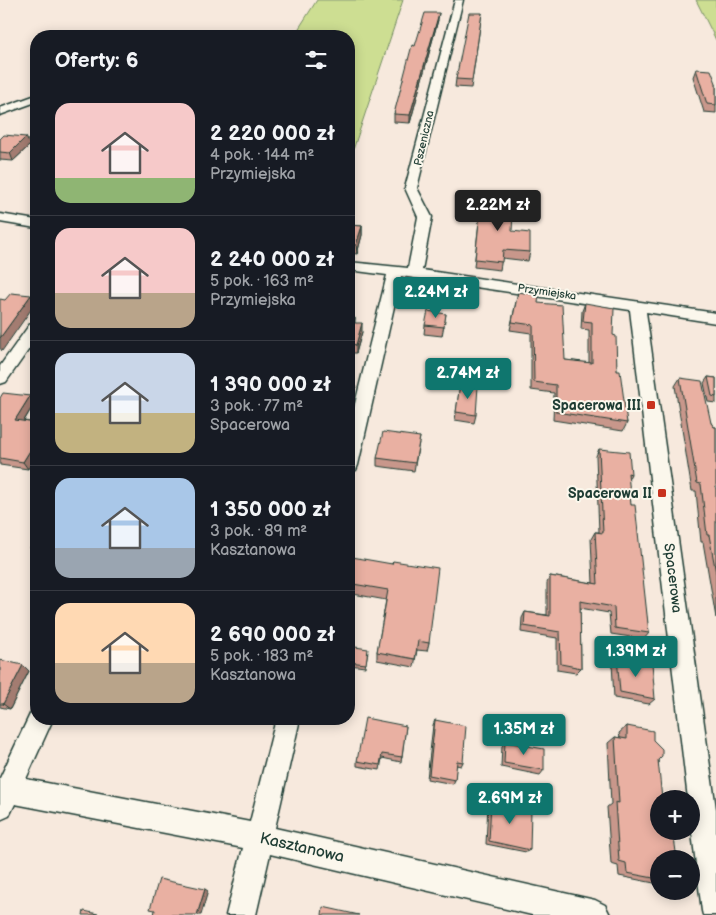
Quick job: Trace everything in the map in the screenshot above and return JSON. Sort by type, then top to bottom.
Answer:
[{"type":"street","name":"Pszeniczna","points":[[414,273],[425,217],[410,188],[418,168],[459,0]]},
{"type":"street","points":[[0,112],[30,100]]},
{"type":"street","points":[[0,218],[30,223]]},
{"type":"street","name":"Przymiejska","points":[[355,267],[414,273],[716,318]]},
{"type":"street","points":[[355,440],[395,271]]},
{"type":"street","name":"Spacerowa","points":[[637,305],[716,911]]},
{"type":"street","points":[[0,378],[30,336]]},
{"type":"street","points":[[4,798],[38,725]]},
{"type":"street","points":[[241,915],[287,725]]},
{"type":"street","name":"Kasztanowa","points":[[4,798],[260,838],[595,915]]},
{"type":"green space","points":[[317,0],[403,0],[355,144],[355,30],[298,30]]},
{"type":"green space","points":[[696,0],[716,0],[716,40]]},
{"type":"building","points":[[425,13],[439,13],[410,115],[394,114],[412,45],[415,46]]},
{"type":"building","points":[[469,13],[482,13],[472,80],[456,79]]},
{"type":"building","points":[[696,69],[711,70],[716,83],[716,105],[707,104]]},
{"type":"building","points":[[4,135],[26,137],[10,153],[0,152],[0,139]]},
{"type":"building","points":[[482,195],[500,197],[499,212],[513,213],[512,231],[530,233],[530,252],[503,250],[502,262],[475,259]]},
{"type":"building","points":[[355,225],[362,226],[356,245]]},
{"type":"building","points":[[518,292],[539,295],[538,303],[562,305],[565,360],[592,363],[592,322],[583,321],[585,303],[614,308],[613,335],[616,336],[617,371],[620,371],[627,423],[556,412],[556,385],[534,382],[533,325],[512,322]]},
{"type":"building","points":[[11,293],[30,295],[0,338],[0,299],[5,300]]},
{"type":"building","points":[[428,311],[446,314],[444,327],[425,325]]},
{"type":"building","points":[[355,323],[362,323],[356,345]]},
{"type":"building","points":[[708,377],[716,378],[716,397],[712,396]]},
{"type":"building","points":[[680,378],[702,381],[711,423],[716,427],[716,573],[709,535],[707,535],[701,484],[697,483]]},
{"type":"building","points":[[460,384],[478,386],[476,415],[456,412]]},
{"type":"building","points":[[3,393],[30,396],[15,420],[30,422],[30,451],[23,462],[0,458],[0,398]]},
{"type":"building","points":[[383,432],[420,437],[415,463],[377,458]]},
{"type":"building","points":[[599,449],[629,452],[631,474],[628,473],[631,505],[635,505],[649,633],[615,628],[614,607],[580,601],[581,668],[561,664],[560,632],[524,626],[525,612],[550,616],[550,576],[598,584],[595,532],[603,533]]},
{"type":"building","points":[[355,558],[392,564],[393,561],[438,568],[429,643],[418,641],[415,659],[377,652],[388,590],[355,584]]},
{"type":"building","points":[[355,647],[368,649],[366,664],[355,663]]},
{"type":"building","points":[[617,657],[652,663],[655,699],[620,692]]},
{"type":"building","points":[[0,660],[23,665],[3,704],[0,704]]},
{"type":"building","points":[[365,718],[406,726],[402,757],[382,754],[380,765],[357,761]]},
{"type":"building","points":[[435,720],[466,726],[463,762],[457,761],[455,780],[429,775]]},
{"type":"building","points":[[627,726],[653,731],[653,740],[662,749],[662,756],[658,760],[661,790],[650,790],[650,840],[674,840],[676,850],[650,850],[650,877],[627,873],[626,863],[619,861],[615,802],[619,803],[615,737],[627,739]]},
{"type":"building","points":[[505,742],[544,749],[544,770],[504,763]]},
{"type":"building","points":[[491,801],[531,809],[530,850],[489,841]]},
{"type":"building","points":[[159,879],[205,889],[197,915],[154,915],[155,910],[150,909]]},
{"type":"building","points":[[323,907],[359,915],[322,915]]},
{"type":"building","points":[[84,911],[98,914],[98,915],[83,915]]},
{"type":"place","name":"Spacerowa III","points":[[651,405]]},
{"type":"place","name":"Spacerowa II","points":[[662,493]]}]
